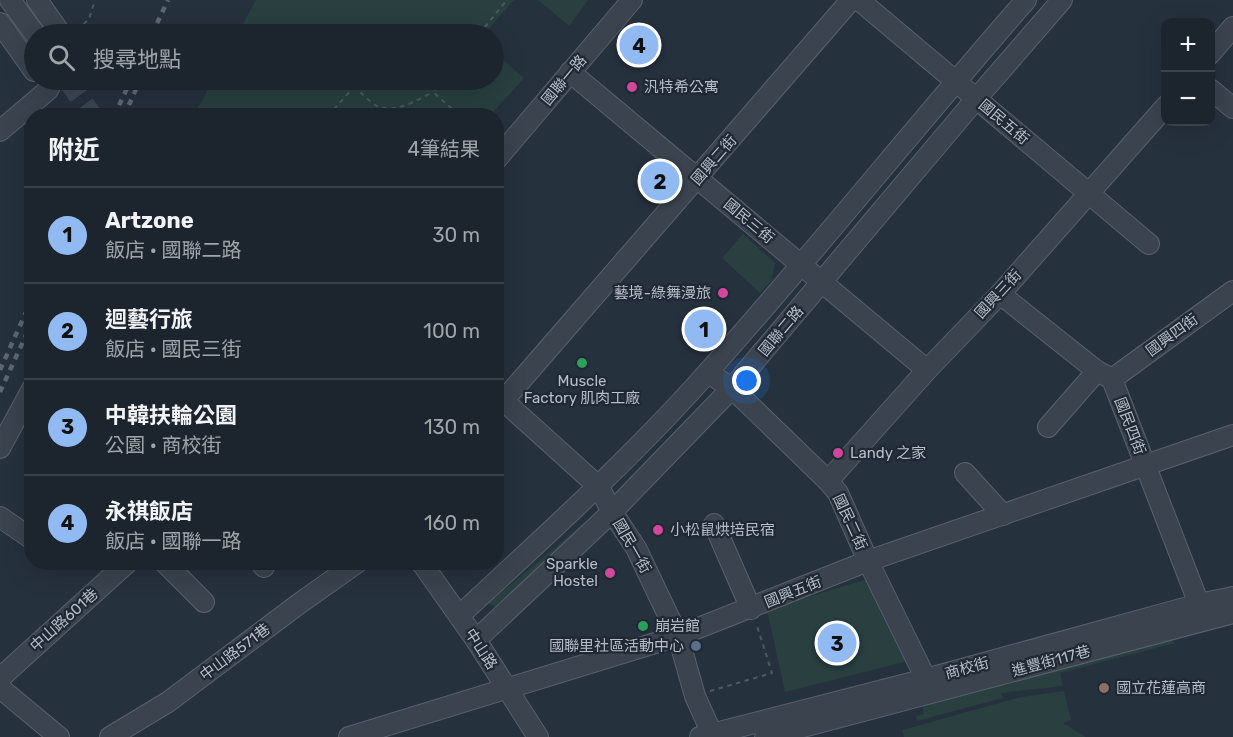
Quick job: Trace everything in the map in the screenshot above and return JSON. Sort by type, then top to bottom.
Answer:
[{"type":"street","points":[[10,0],[28,24]]},
{"type":"street","points":[[37,0],[60,24]]},
{"type":"street","name":"國聯一路","points":[[504,150],[632,0]]},
{"type":"street","name":"國興二街","points":[[504,393],[698,179],[851,0]]},
{"type":"street","name":"國民五街","points":[[859,0],[1149,244]]},
{"type":"street","name":"國聯二路","points":[[459,616],[599,487],[708,373],[1026,0]]},
{"type":"street","name":"國聯二路","points":[[476,640],[612,512],[732,388],[1062,0]]},
{"type":"street","points":[[0,23],[24,57]]},
{"type":"street","points":[[1215,48],[1233,27]]},
{"type":"street","name":"國民三街","points":[[570,72],[927,370]]},
{"type":"street","points":[[0,131],[40,90]]},
{"type":"street","points":[[1215,93],[1233,108]]},
{"type":"street","name":"國興三街","points":[[828,480],[927,370],[1000,294],[1161,112]]},
{"type":"street","name":"國興四街","points":[[1048,427],[1105,375],[1233,291]]},
{"type":"street","points":[[1000,294],[1105,375]]},
{"type":"street","name":"國民二街","points":[[708,373],[732,388],[828,480],[838,493],[868,561],[926,679]]},
{"type":"street","name":"國民四街","points":[[1105,375],[1146,466],[1199,604]]},
{"type":"street","name":"國民一街","points":[[504,401],[599,487],[612,512],[636,548],[678,636],[706,736]]},
{"type":"street","points":[[0,448],[24,404]]},
{"type":"street","name":"國興五街","points":[[350,737],[678,636],[868,561],[1233,435]]},
{"type":"street","points":[[965,474],[1003,514]]},
{"type":"street","points":[[0,517],[24,534]]},
{"type":"street","points":[[714,524],[751,609]]},
{"type":"street","name":"中山路601巷","points":[[0,678],[119,570]]},
{"type":"street","points":[[172,570],[204,602]]},
{"type":"street","name":"中山路571巷","points":[[110,737],[168,702],[347,570]]},
{"type":"street","name":"中山路","points":[[427,570],[476,640],[538,737]]},
{"type":"street","name":"商校街","points":[[706,736],[926,679],[1199,604],[1233,597]]},
{"type":"street","name":"進豐街117巷","points":[[765,737],[1233,613]]},
{"type":"street","points":[[0,688],[59,737]]},
{"type":"path","points":[[82,24],[89,19],[95,0]]},
{"type":"path","points":[[487,24],[507,0]]},
{"type":"path","points":[[335,108],[351,90]]},
{"type":"path","points":[[359,90],[377,106],[392,108],[414,103],[433,92],[451,108]]},
{"type":"path","points":[[695,696],[772,673],[751,609]]},
{"type":"green space","points":[[256,0],[514,0],[493,24],[243,24]]},
{"type":"green space","points":[[538,0],[588,0],[569,26]]},
{"type":"green space","points":[[504,61],[524,78],[497,108],[198,108],[208,90],[504,90]]},
{"type":"green space","points":[[743,234],[775,263],[772,280],[760,293],[722,258]]},
{"type":"green space","points":[[585,522],[593,527],[497,609],[489,603]]},
{"type":"green space","points":[[867,579],[908,661],[785,692],[767,610]]},
{"type":"green space","points":[[1168,638],[1175,643],[1060,673],[1063,686],[1001,693],[1003,698],[917,721],[916,716],[924,714],[921,702]]},
{"type":"green space","points":[[1064,691],[1071,720],[1063,723],[1086,737],[904,737],[902,730],[1021,697]]},
{"type":"tunnel","points":[[74,90],[87,108]]},
{"type":"railway","points":[[157,24],[168,0]]},
{"type":"railway","points":[[118,108],[126,90]]},
{"type":"railway","points":[[128,108],[136,90]]},
{"type":"railway","points":[[0,370],[24,317]]},
{"type":"railway","points":[[0,392],[24,340]]},
{"type":"place","name":"永祺飯店","points":[[639,45]]},
{"type":"place","name":"汎特希公寓","points":[[632,87]]},
{"type":"place","name":"迴藝行旅","points":[[660,181]]},
{"type":"place","name":"藝境-綠舞漫旅","points":[[723,293]]},
{"type":"place","name":"Artzone","points":[[704,329]]},
{"type":"place","name":"Muscle Factory 肌肉工廠","points":[[582,363]]},
{"type":"place","name":"Landy 之家","points":[[838,453]]},
{"type":"place","name":"小松鼠烘培民宿","points":[[658,530]]},
{"type":"place","name":"Sparkle Hostel","points":[[610,573]]},
{"type":"place","name":"崩岩館","points":[[643,626]]},
{"type":"place","name":"中韓扶輪公園","points":[[837,643]]},
{"type":"place","name":"國聯里社區活動中心","points":[[696,646]]},
{"type":"place","name":"國立花蓮高商","points":[[1104,688]]}]
